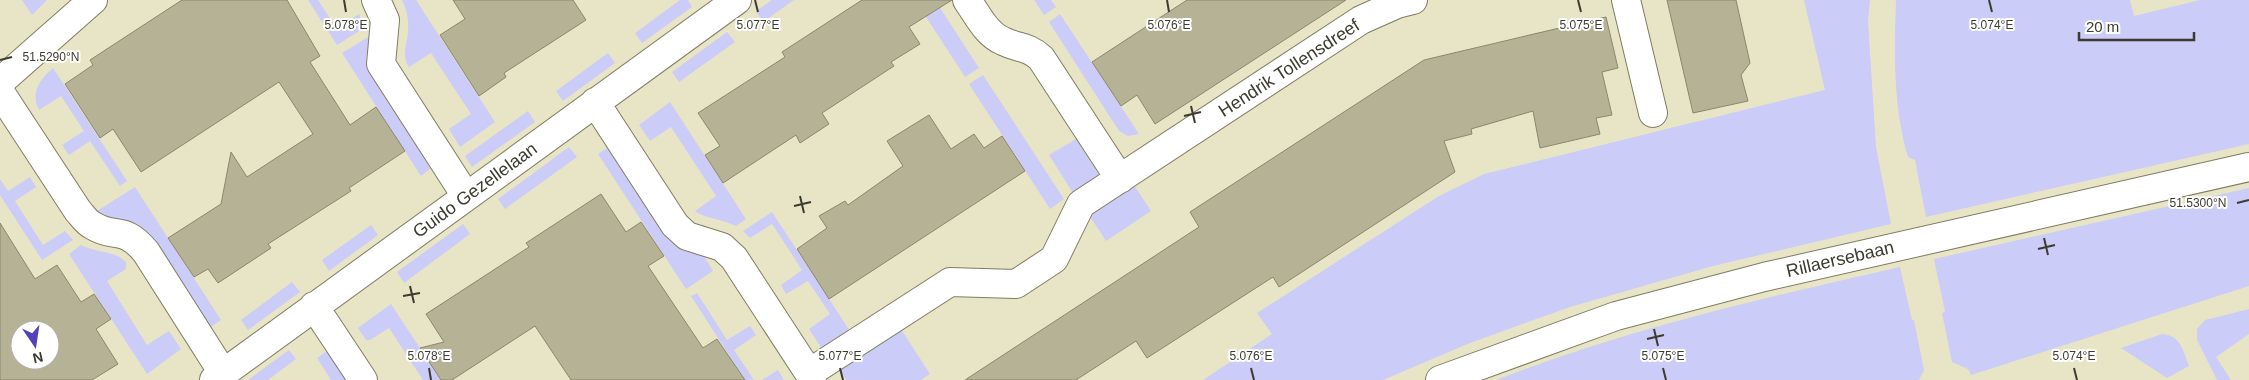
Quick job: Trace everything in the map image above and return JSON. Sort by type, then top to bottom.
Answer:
[{"type":"street","points":[[376,0],[385,20],[382,64],[466,196]]},
{"type":"street","name":"Guido Gezellelaan","points":[[218,377],[737,0]]},
{"type":"street","points":[[968,0],[989,32],[1002,41],[1030,49],[1041,58],[1120,178]]},
{"type":"street","name":"Hendrik Tollensdreef","points":[[595,102],[675,225],[687,236],[722,246],[734,258],[810,376],[950,282],[1016,284],[1054,259],[1081,204],[1361,20],[1397,4],[1412,0]]},
{"type":"street","points":[[1626,0],[1653,114]]},
{"type":"street","points":[[0,82],[92,1]]},
{"type":"street","points":[[0,92],[78,210],[90,224],[103,230],[124,234],[135,239],[146,252],[218,377]]},
{"type":"street","name":"Rillaersebaan","points":[[1440,380],[1616,316],[1764,276],[2249,167]]},
{"type":"street","points":[[314,306],[363,380]]},
{"type":"shaded area","points":[[22,0],[47,0],[32,15]]},
{"type":"shaded area","points":[[308,0],[318,0],[337,29],[359,14],[364,28],[337,45]]},
{"type":"shaded area","points":[[402,0],[416,0],[495,122],[460,147],[449,129],[471,114],[431,53],[409,67],[405,58],[408,20]]},
{"type":"shaded area","points":[[680,0],[688,0],[692,7],[642,43],[635,33]]},
{"type":"shaded area","points":[[772,0],[794,0],[763,22],[756,11]]},
{"type":"shaded area","points":[[915,0],[935,0],[979,68],[965,77]]},
{"type":"shaded area","points":[[1034,0],[1051,0],[1056,7],[1044,15]]},
{"type":"shaded area","points":[[1804,0],[1870,0],[1868,21],[1876,147],[1891,224],[1713,266],[1570,307],[1470,343],[1383,380],[1203,380],[1272,334],[1257,313],[1439,196],[1484,174],[1825,90]]},
{"type":"shaded area","points":[[1896,0],[2130,0],[2134,16],[2200,0],[2249,0],[2249,144],[1926,217],[1915,160],[1908,157],[1903,138],[1897,99],[1895,59]]},
{"type":"shaded area","points":[[1060,14],[1139,134],[1128,136],[1119,131],[1049,22]]},
{"type":"shaded area","points":[[727,32],[735,42],[679,82],[672,72]]},
{"type":"shaded area","points":[[370,36],[366,58],[368,71],[431,168],[421,176],[342,53]]},
{"type":"shaded area","points":[[608,53],[615,63],[563,101],[556,91]]},
{"type":"shaded area","points":[[53,68],[127,181],[120,186],[90,141],[69,155],[62,145],[84,131],[61,96],[39,110],[36,104],[36,92],[40,82]]},
{"type":"shaded area","points":[[983,75],[1064,199],[1050,209],[969,84]]},
{"type":"shaded area","points":[[670,102],[746,219],[736,226],[695,211],[716,196],[671,127],[650,141],[639,125]]},
{"type":"shaded area","points":[[528,111],[535,122],[472,167],[465,156]]},
{"type":"shaded area","points":[[1076,139],[1099,175],[1073,193],[1049,155]]},
{"type":"shaded area","points":[[569,147],[577,157],[505,209],[498,199]]},
{"type":"shaded area","points":[[607,148],[667,238],[681,250],[704,256],[713,271],[686,289],[598,154]]},
{"type":"shaded area","points":[[30,177],[36,187],[15,201],[43,245],[65,231],[73,240],[42,260],[0,195],[0,179],[8,191]]},
{"type":"shaded area","points":[[1134,185],[1151,211],[1106,241],[1089,215]]},
{"type":"shaded area","points":[[135,187],[221,320],[211,327],[151,235],[131,222],[104,215],[97,211]]},
{"type":"shaded area","points":[[2249,188],[2249,286],[1971,375],[1968,369],[1952,362],[1942,313],[1945,312],[1934,259]]},
{"type":"shaded area","points":[[772,212],[850,331],[822,349],[809,329],[830,314],[808,281],[786,294],[781,285],[802,270],[772,224],[750,238],[743,231]]},
{"type":"shaded area","points":[[463,224],[470,234],[404,283],[397,272]]},
{"type":"shaded area","points":[[371,225],[378,235],[329,271],[322,260]]},
{"type":"shaded area","points":[[81,245],[86,248],[116,255],[126,262],[126,269],[107,281],[147,345],[169,331],[181,349],[147,374],[69,254]]},
{"type":"shaded area","points":[[1900,267],[1912,320],[1914,320],[1924,370],[1919,380],[1496,380],[1595,345],[1696,316]]},
{"type":"shaded area","points":[[292,282],[300,292],[248,330],[241,320]]},
{"type":"shaded area","points":[[697,293],[727,340],[750,326],[756,335],[734,350],[754,380],[745,380],[691,296]]},
{"type":"shaded area","points":[[391,304],[441,380],[423,380],[389,328],[370,340],[366,340],[358,328]]},
{"type":"shaded area","points":[[2249,309],[2249,334],[2216,357],[2231,380],[2217,380],[2197,340],[2197,329],[2205,320]]},
{"type":"shaded area","points":[[901,329],[930,374],[921,380],[846,380],[840,370]]},
{"type":"shaded area","points":[[2162,334],[2168,335],[2177,341],[2183,349],[2189,366],[2167,378],[2121,348]]},
{"type":"shaded area","points":[[289,350],[296,359],[268,380],[248,380]]},
{"type":"shaded area","points":[[327,351],[346,380],[331,380],[317,358]]},
{"type":"shaded area","points":[[778,370],[784,380],[762,380]]},
{"type":"building","points":[[182,0],[287,0],[320,56],[310,62],[350,125],[376,107],[405,151],[349,188],[351,191],[268,244],[271,248],[218,283],[208,269],[194,277],[168,238],[221,204],[231,152],[247,177],[313,134],[279,82],[141,172],[113,129],[100,138],[65,84],[93,65],[90,60]]},
{"type":"building","points":[[453,0],[573,0],[586,20],[504,73],[506,77],[479,96],[440,35],[465,19]]},
{"type":"building","points":[[862,0],[952,0],[909,27],[920,44],[891,62],[894,66],[822,113],[829,124],[800,143],[796,135],[723,183],[705,155],[720,146],[698,113],[785,57],[782,52]]},
{"type":"building","points":[[1187,0],[1346,0],[1155,124],[1137,95],[1121,106],[1092,62]]},
{"type":"building","points":[[1667,0],[1736,0],[1750,63],[1741,75],[1748,101],[1693,113]]},
{"type":"building","points":[[1606,17],[1618,68],[1602,72],[1612,115],[1596,118],[1600,134],[1540,148],[1533,111],[1471,129],[1472,134],[1444,141],[1455,172],[1279,287],[1273,277],[1147,358],[1136,341],[1076,380],[965,380],[1199,227],[1190,212],[1424,60]]},
{"type":"building","points":[[929,115],[951,149],[974,134],[984,148],[1002,136],[1025,171],[829,299],[797,249],[827,228],[819,216],[845,201],[848,205],[903,166],[887,141]]},
{"type":"building","points":[[601,194],[626,232],[641,222],[664,256],[648,266],[703,348],[717,339],[745,380],[571,380],[535,326],[452,380],[441,380],[420,348],[444,342],[426,314],[529,247],[526,243]]},
{"type":"building","points":[[0,223],[35,279],[57,265],[81,302],[94,294],[111,319],[96,329],[118,364],[92,380],[0,380]]}]
